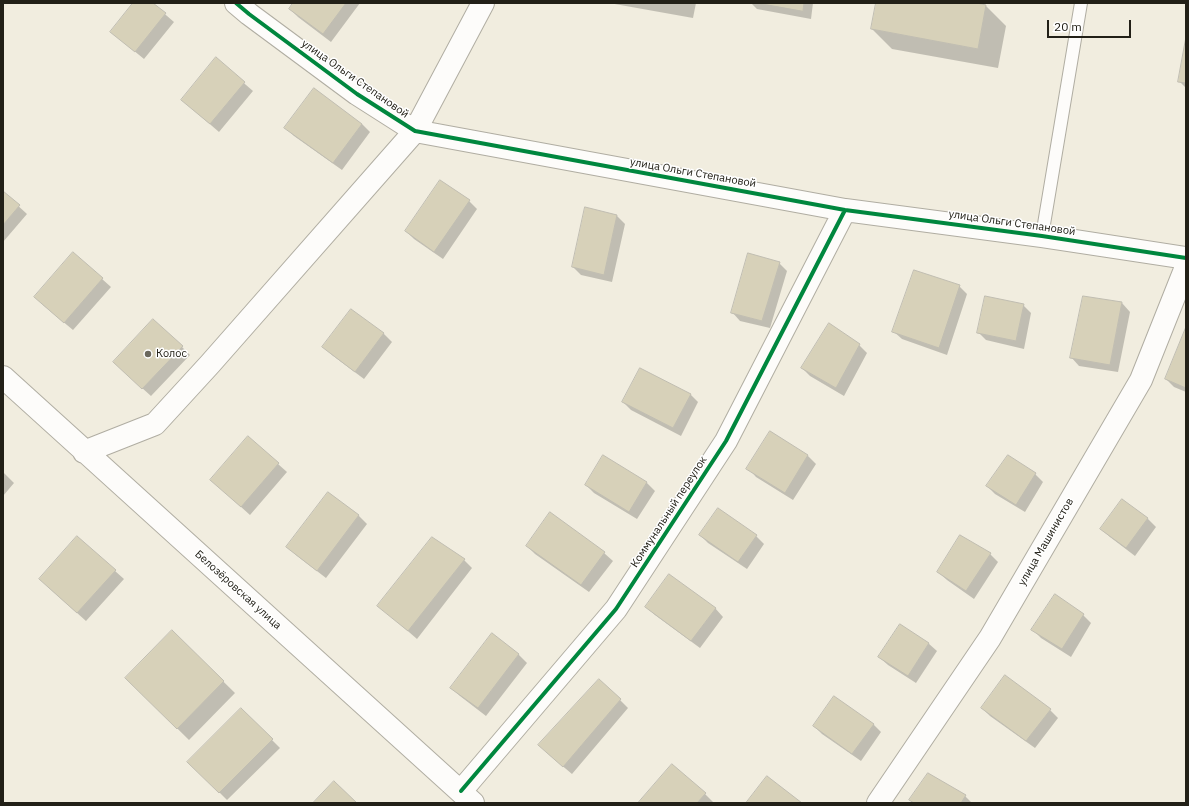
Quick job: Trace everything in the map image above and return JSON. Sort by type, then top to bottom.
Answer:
[{"type":"street","name":"улица Ольги Степановой","points":[[236,3],[357,94],[414,131],[845,210],[1042,236],[1186,258]]},
{"type":"street","points":[[84,452],[155,424],[210,364],[414,131],[483,3]]},
{"type":"street","name":"Коммунальный переулок","points":[[467,797],[616,609],[726,441],[845,210]]},
{"type":"street","name":"улица Машинистов","points":[[878,803],[990,638],[1141,380],[1186,267]]},
{"type":"street","name":"Белозёровская улица","points":[[3,377],[84,452],[467,797]]},
{"type":"lane","points":[[1042,236],[1081,3]]},
{"type":"building","points":[[133,3],[153,3],[166,13],[135,52],[110,32]]},
{"type":"building","points":[[293,3],[346,3],[323,34],[289,9]]},
{"type":"building","points":[[757,3],[804,3],[803,11]]},
{"type":"building","points":[[876,3],[977,3],[986,5],[978,49],[871,29]]},
{"type":"building","points":[[1186,37],[1186,83],[1178,82]]},
{"type":"building","points":[[216,57],[245,82],[210,124],[181,100]]},
{"type":"building","points":[[314,88],[362,124],[333,163],[284,128]]},
{"type":"building","points":[[440,180],[470,200],[434,252],[405,231]]},
{"type":"building","points":[[3,191],[20,205],[3,225]]},
{"type":"building","points":[[585,207],[617,215],[604,275],[572,267]]},
{"type":"building","points":[[73,252],[103,278],[64,323],[34,297]]},
{"type":"building","points":[[748,253],[780,262],[762,321],[731,313]]},
{"type":"building","points":[[914,270],[960,285],[939,348],[892,332]]},
{"type":"building","points":[[985,296],[1024,304],[1016,341],[977,333]]},
{"type":"building","points":[[1083,296],[1122,302],[1110,365],[1070,358]]},
{"type":"building","points":[[351,309],[384,333],[355,372],[322,347]]},
{"type":"building","name":"Колос","points":[[153,319],[183,346],[142,389],[113,362]]},
{"type":"building","points":[[829,323],[860,344],[836,388],[801,368]]},
{"type":"building","points":[[1186,327],[1186,388],[1165,379]]},
{"type":"building","points":[[640,368],[691,394],[673,428],[622,402]]},
{"type":"building","points":[[770,431],[808,455],[785,493],[746,469]]},
{"type":"building","points":[[248,436],[279,463],[241,507],[210,480]]},
{"type":"building","points":[[603,455],[647,482],[629,512],[585,485]]},
{"type":"building","points":[[1008,455],[1036,473],[1016,505],[986,486]]},
{"type":"building","points":[[328,492],[359,515],[317,571],[286,547]]},
{"type":"building","points":[[1122,499],[1148,518],[1126,548],[1100,529]]},
{"type":"building","points":[[718,508],[757,535],[738,562],[699,535]]},
{"type":"building","points":[[550,512],[605,552],[581,585],[526,546]]},
{"type":"building","points":[[960,535],[991,553],[966,591],[937,572]]},
{"type":"building","points":[[77,536],[116,570],[77,613],[39,579]]},
{"type":"building","points":[[432,537],[465,559],[408,631],[377,606]]},
{"type":"building","points":[[669,574],[716,608],[691,641],[645,607]]},
{"type":"building","points":[[1055,594],[1084,614],[1062,649],[1031,630]]},
{"type":"building","points":[[900,624],[929,643],[908,676],[878,657]]},
{"type":"building","points":[[172,630],[224,681],[177,729],[125,678]]},
{"type":"building","points":[[492,633],[519,654],[478,708],[450,688]]},
{"type":"building","points":[[1005,675],[1051,709],[1026,741],[981,708]]},
{"type":"building","points":[[599,679],[621,699],[563,767],[538,745]]},
{"type":"building","points":[[834,696],[874,724],[852,754],[813,726]]},
{"type":"building","points":[[241,708],[273,739],[219,793],[187,762]]},
{"type":"building","points":[[672,764],[706,793],[697,803],[638,803]]},
{"type":"building","points":[[928,773],[966,795],[961,803],[914,803],[909,800]]},
{"type":"building","points":[[767,776],[802,803],[746,803]]},
{"type":"building","points":[[334,781],[357,803],[313,803]]},
{"type":"cycle path","points":[[236,3],[357,94],[415,131],[845,210],[1042,236],[1186,258]]},
{"type":"cycle path","points":[[461,791],[616,609],[726,441],[845,210]]},
{"type":"place","name":"Колос","points":[[148,354]]}]
